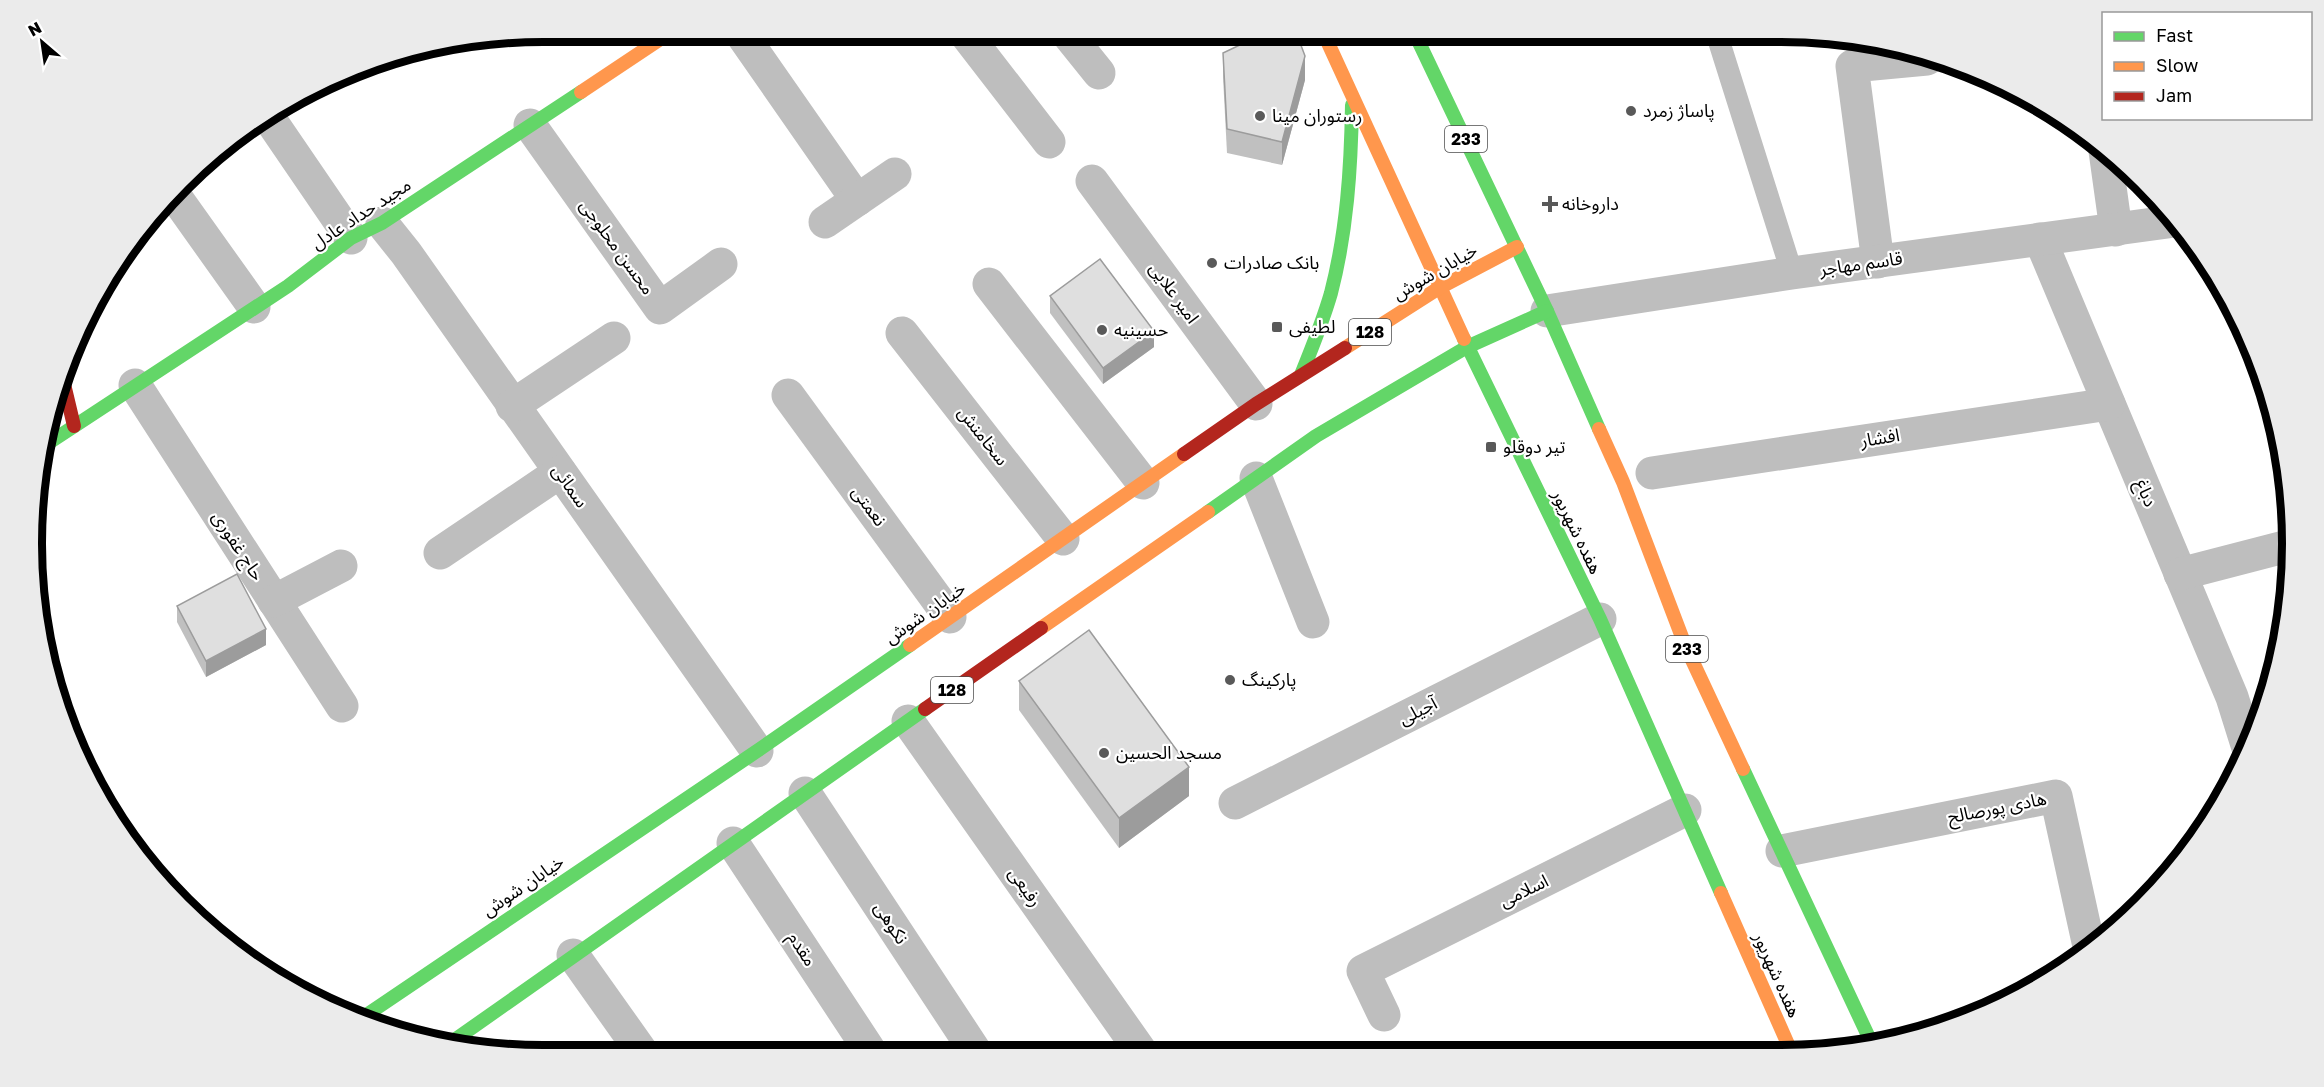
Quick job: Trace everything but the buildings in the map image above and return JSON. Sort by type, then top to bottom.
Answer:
[{"type":"main road","name":"مجید حداد عادل","points":[[53,440],[288,286],[351,238],[382,223],[656,42]]},
{"type":"main road","name":"هفده شهریور","points":[[1328,42],[1439,288],[1600,619],[1788,1045]]},
{"type":"main road","name":"233","points":[[1419,42],[1547,311],[1623,482],[1685,645],[1869,1037]]},
{"type":"main road","points":[[1301,375],[1324,316],[1334,280],[1346,211],[1352,153],[1352,94]]},
{"type":"main road","name":"خیابان شوش","points":[[369,1013],[757,751],[1256,404],[1439,288],[1517,247]]},
{"type":"main road","points":[[1467,347],[1547,311]]},
{"type":"main road","name":"128","points":[[458,1037],[1316,436],[1467,347]]},
{"type":"main road","points":[[66,392],[74,426]]},
{"type":"street","points":[[747,42],[856,200]]},
{"type":"street","points":[[972,42],[1049,142]]},
{"type":"street","points":[[1074,42],[1099,73]]},
{"type":"street","points":[[1878,262],[1852,66],[1914,60]]},
{"type":"street","points":[[273,122],[351,238]]},
{"type":"street","name":"محسن محلوجی","points":[[530,126],[660,308],[721,264]]},
{"type":"street","points":[[2107,162],[2116,230]]},
{"type":"street","points":[[825,222],[895,174]]},
{"type":"street","name":"امیر علایی","points":[[1092,181],[1256,404]]},
{"type":"street","points":[[179,200],[254,307]]},
{"type":"street","name":"قاسم مهاجر","points":[[1547,311],[1792,273],[2166,222]]},
{"type":"street","name":"سمائی","points":[[382,223],[406,253],[757,751]]},
{"type":"street","name":"دباغ","points":[[2040,239],[2232,697],[2244,735]]},
{"type":"street","points":[[989,284],[1143,483]]},
{"type":"street","name":"سخامنش","points":[[902,333],[1063,539]]},
{"type":"street","points":[[512,406],[614,338]]},
{"type":"street","name":"حاج غفوری","points":[[135,385],[342,706]]},
{"type":"street","name":"نعمتی","points":[[788,395],[950,617]]},
{"type":"street","name":"افشار","points":[[1652,473],[2109,404]]},
{"type":"street","points":[[440,553],[560,472]]},
{"type":"street","points":[[1256,478],[1313,622]]},
{"type":"street","points":[[2180,574],[2282,548]]},
{"type":"street","points":[[274,601],[341,566]]},
{"type":"street","name":"آجیلی","points":[[1235,803],[1600,619]]},
{"type":"street","name":"رفیعی","points":[[908,721],[1136,1045]]},
{"type":"street","name":"نکوهی","points":[[805,793],[971,1045]]},
{"type":"street","name":"هادی پورصالح","points":[[1782,851],[2056,796],[2088,940]]},
{"type":"street","name":"اسلامی","points":[[1384,1015],[1363,971],[1685,810]]},
{"type":"street","name":"مقدم","points":[[733,843],[866,1045]]},
{"type":"street","points":[[573,955],[637,1045]]},
{"type":"lane","points":[[1719,42],[1792,273]]},
{"type":"traffic: fast","points":[[1419,42],[1547,311],[1599,429]]},
{"type":"traffic: fast","points":[[53,440],[288,286],[351,238],[382,223],[581,92]]},
{"type":"traffic: fast","points":[[1301,375],[1328,303],[1341,246],[1351,152],[1352,105]]},
{"type":"traffic: fast","points":[[1208,512],[1316,436],[1467,347],[1547,311]]},
{"type":"traffic: fast","points":[[1464,339],[1600,619],[1721,893]]},
{"type":"traffic: fast","points":[[369,1013],[910,645]]},
{"type":"traffic: fast","points":[[458,1037],[925,709]]},
{"type":"traffic: fast","points":[[1743,769],[1869,1037]]},
{"type":"traffic: slow","points":[[581,92],[656,42]]},
{"type":"traffic: slow","points":[[1328,42],[1464,339]]},
{"type":"traffic: slow","points":[[1345,348],[1439,288],[1517,247]]},
{"type":"traffic: slow","points":[[1599,429],[1623,482],[1685,645],[1743,769]]},
{"type":"traffic: slow","points":[[910,645],[1184,454]]},
{"type":"traffic: slow","points":[[1041,628],[1208,512]]},
{"type":"traffic: slow","points":[[1721,893],[1788,1045]]},
{"type":"traffic: jam","points":[[1184,454],[1256,404],[1345,348]]},
{"type":"traffic: jam","points":[[66,392],[74,426]]},
{"type":"traffic: jam","points":[[925,709],[1041,628]]},
{"type":"place","name":"پاساژ زمرد","points":[[1631,111]]},
{"type":"place","name":"رستوران مینا","points":[[1260,116]]},
{"type":"place","name":"داروخانه","points":[[1550,204]]},
{"type":"place","name":"بانک صادرات","points":[[1212,263]]},
{"type":"place","name":"لطیفی","points":[[1277,327]]},
{"type":"place","name":"حسینیه","points":[[1102,330]]},
{"type":"place","name":"تیر دوقلو","points":[[1491,447]]},
{"type":"place","name":"پارکینگ","points":[[1230,680]]},
{"type":"place","name":"مسجد الحسین","points":[[1104,753]]}]
